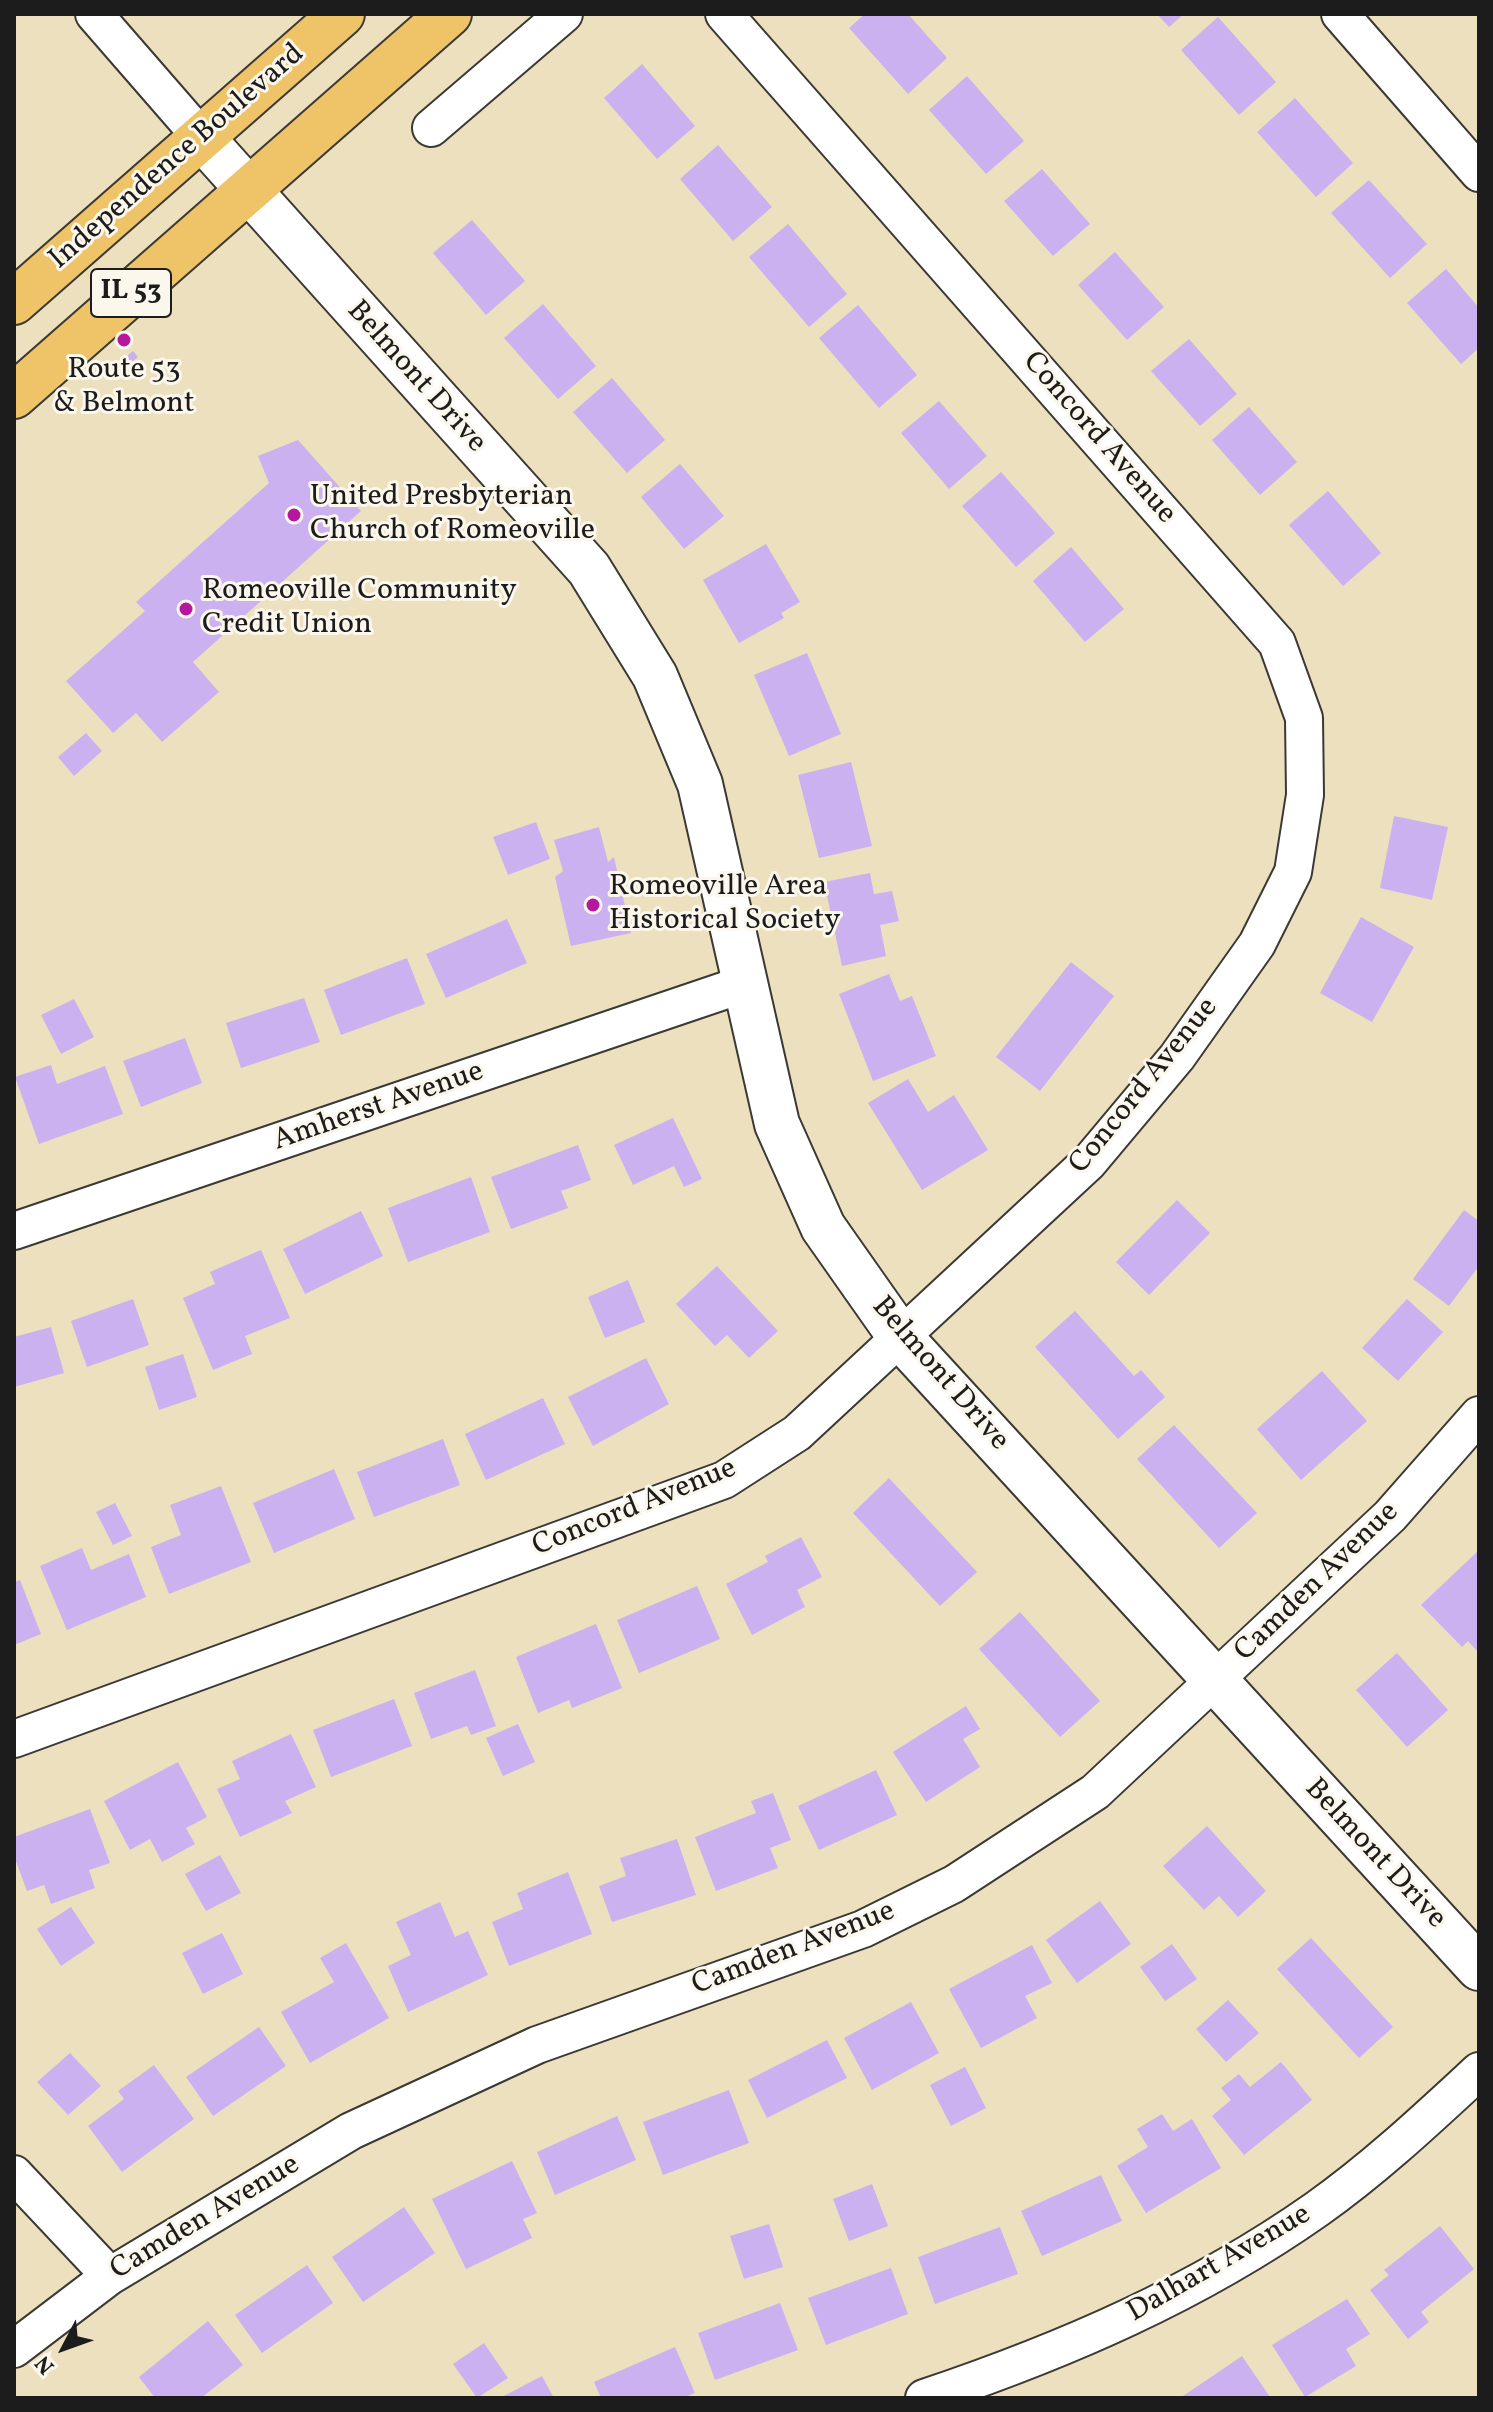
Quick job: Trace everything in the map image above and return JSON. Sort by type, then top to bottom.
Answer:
[{"type":"main road","name":"Independence Boulevard","points":[[14,302],[342,14]]},
{"type":"main road","name":"IL 53","points":[[14,396],[449,14]]},
{"type":"street","points":[[94,14],[201,137]]},
{"type":"street","points":[[431,128],[564,14]]},
{"type":"street","name":"Concord Avenue","points":[[14,1739],[724,1480],[797,1433],[1089,1162],[1177,1057],[1257,944],[1293,872],[1305,795],[1304,718],[1277,643],[724,14]]},
{"type":"street","points":[[1340,14],[1479,173]]},
{"type":"street","name":"Belmont Drive","points":[[201,137],[589,569],[655,676],[700,784],[744,984],[783,1137],[823,1227],[901,1338],[1479,1968]]},
{"type":"street","name":"Amherst Avenue","points":[[14,1231],[744,984]]},
{"type":"street","name":"Camden Avenue","points":[[14,2349],[110,2276],[351,2131],[537,2045],[863,1929],[954,1884],[1095,1792],[1390,1516],[1479,1415]]},
{"type":"street","name":"Dalhart Avenue","points":[[924,2398],[1032,2362],[1119,2324],[1215,2274],[1318,2208],[1405,2138],[1479,2071]]},
{"type":"street","points":[[14,2174],[110,2276]]},
{"type":"building","points":[[865,14],[908,14],[947,58],[908,94],[849,28]]},
{"type":"building","points":[[1157,14],[1184,14],[1169,27]]},
{"type":"building","points":[[1218,17],[1276,82],[1239,115],[1181,50]]},
{"type":"building","points":[[642,64],[695,126],[657,159],[604,98]]},
{"type":"building","points":[[967,76],[1024,141],[986,174],[929,110]]},
{"type":"building","points":[[1295,98],[1353,163],[1316,197],[1257,132]]},
{"type":"building","points":[[718,145],[772,207],[733,241],[680,179]]},
{"type":"building","points":[[1042,169],[1090,224],[1053,256],[1004,201]]},
{"type":"building","points":[[1369,180],[1427,244],[1390,278],[1331,213]]},
{"type":"building","points":[[472,220],[525,281],[486,315],[433,253]]},
{"type":"building","points":[[788,224],[847,294],[809,327],[749,257]]},
{"type":"building","points":[[1115,252],[1164,307],[1127,340],[1078,285]]},
{"type":"building","points":[[1446,269],[1479,308],[1479,348],[1461,364],[1407,303]]},
{"type":"building","points":[[543,304],[596,366],[558,399],[504,338]]},
{"type":"building","points":[[858,305],[917,375],[879,408],[819,338]]},
{"type":"building","points":[[1189,339],[1237,394],[1200,426],[1151,371]]},
{"type":"building","points":[[133,351],[138,357],[121,371],[116,365]]},
{"type":"building","points":[[612,378],[665,440],[627,473],[573,412]]},
{"type":"building","points":[[939,401],[987,456],[949,489],[901,433]]},
{"type":"building","points":[[1249,407],[1297,462],[1260,495],[1212,440]]},
{"type":"building","points":[[298,440],[361,511],[193,662],[219,692],[162,742],[136,713],[113,733],[66,681],[145,611],[136,602],[269,483],[258,456]]},
{"type":"building","points":[[680,464],[724,516],[684,549],[641,497]]},
{"type":"building","points":[[1001,472],[1055,533],[1016,567],[962,506]]},
{"type":"building","points":[[1328,491],[1381,553],[1343,586],[1289,525]]},
{"type":"building","points":[[766,544],[800,602],[781,613],[784,618],[739,643],[703,580]]},
{"type":"building","points":[[1071,547],[1124,609],[1085,642],[1033,581]]},
{"type":"building","points":[[807,653],[841,734],[789,756],[754,675]]},
{"type":"building","points":[[86,733],[102,751],[74,776],[58,757]]},
{"type":"building","points":[[851,762],[872,846],[819,858],[798,775]]},
{"type":"building","points":[[1394,816],[1448,827],[1432,900],[1380,888]]},
{"type":"building","points":[[536,822],[550,859],[508,875],[493,837]]},
{"type":"building","name":"Romeoville Area Historical Society","points":[[599,827],[608,862],[614,857],[631,933],[571,946],[555,877],[563,871],[554,840]]},
{"type":"building","points":[[870,873],[874,894],[892,891],[899,921],[880,925],[886,956],[842,966],[824,882]]},
{"type":"building","points":[[1361,917],[1414,947],[1372,1022],[1320,993]]},
{"type":"building","points":[[507,919],[527,963],[446,998],[426,954]]},
{"type":"building","points":[[407,958],[425,1004],[341,1035],[324,990]]},
{"type":"building","points":[[1071,962],[1114,996],[1040,1091],[996,1057]]},
{"type":"building","points":[[889,974],[900,1001],[912,996],[936,1056],[873,1081],[839,994]]},
{"type":"building","points":[[304,998],[320,1042],[241,1068],[226,1023]]},
{"type":"building","points":[[74,999],[94,1037],[61,1054],[41,1015]]},
{"type":"building","points":[[185,1038],[202,1083],[141,1107],[123,1061]]},
{"type":"building","points":[[51,1065],[57,1084],[105,1066],[123,1114],[39,1144],[15,1077]]},
{"type":"building","points":[[908,1079],[928,1112],[954,1095],[988,1150],[922,1190],[868,1103]]},
{"type":"building","points":[[673,1118],[702,1179],[684,1187],[674,1166],[633,1185],[614,1145]]},
{"type":"building","points":[[578,1145],[591,1180],[561,1191],[568,1208],[511,1229],[491,1177]]},
{"type":"building","points":[[471,1177],[490,1232],[408,1262],[388,1208]]},
{"type":"building","points":[[1177,1200],[1210,1233],[1149,1295],[1116,1262]]},
{"type":"building","points":[[1464,1210],[1479,1221],[1479,1266],[1449,1306],[1413,1279]]},
{"type":"building","points":[[361,1211],[383,1256],[305,1294],[283,1249]]},
{"type":"building","points":[[261,1250],[290,1318],[245,1336],[252,1354],[213,1370],[183,1298],[215,1284],[210,1272]]},
{"type":"building","points":[[717,1266],[778,1331],[749,1358],[727,1335],[715,1346],[676,1304]]},
{"type":"building","points":[[628,1280],[645,1322],[605,1338],[588,1297]]},
{"type":"building","points":[[133,1299],[149,1345],[87,1367],[71,1321]]},
{"type":"building","points":[[1407,1299],[1443,1332],[1398,1381],[1362,1348]]},
{"type":"building","points":[[1075,1311],[1134,1376],[1141,1370],[1165,1397],[1118,1439],[1035,1347]]},
{"type":"building","points":[[51,1327],[64,1373],[14,1387],[14,1337]]},
{"type":"building","points":[[183,1354],[197,1397],[159,1410],[145,1367]]},
{"type":"building","points":[[646,1358],[669,1404],[593,1446],[568,1397]]},
{"type":"building","points":[[1322,1371],[1367,1421],[1301,1480],[1257,1429]]},
{"type":"building","points":[[543,1398],[565,1444],[486,1480],[465,1434]]},
{"type":"building","points":[[1174,1425],[1257,1513],[1219,1548],[1137,1459]]},
{"type":"building","points":[[443,1439],[460,1485],[374,1517],[357,1472]]},
{"type":"building","points":[[334,1469],[355,1519],[274,1553],[253,1503]]},
{"type":"building","points":[[889,1478],[977,1572],[940,1606],[853,1513]]},
{"type":"building","points":[[221,1486],[251,1562],[169,1594],[151,1547],[181,1535],[170,1505]]},
{"type":"building","points":[[115,1503],[132,1536],[113,1545],[96,1512]]},
{"type":"building","points":[[801,1537],[822,1577],[797,1590],[805,1607],[752,1635],[726,1584],[768,1562],[765,1556]]},
{"type":"building","points":[[82,1548],[91,1570],[129,1554],[146,1597],[67,1630],[40,1566]]},
{"type":"building","points":[[1479,1550],[1479,1653],[1468,1641],[1462,1647],[1421,1605]]},
{"type":"building","points":[[20,1580],[41,1634],[14,1645],[14,1582]]},
{"type":"building","points":[[697,1586],[720,1639],[639,1673],[617,1620]]},
{"type":"building","points":[[1020,1612],[1100,1701],[1060,1737],[979,1649]]},
{"type":"building","points":[[596,1624],[622,1688],[572,1708],[569,1700],[538,1713],[516,1657]]},
{"type":"building","points":[[1397,1653],[1448,1710],[1407,1747],[1356,1690]]},
{"type":"building","points":[[475,1670],[496,1726],[471,1735],[467,1726],[431,1739],[414,1693]]},
{"type":"building","points":[[394,1699],[412,1746],[331,1777],[313,1730]]},
{"type":"building","points":[[966,1706],[980,1729],[963,1739],[980,1767],[926,1802],[893,1752]]},
{"type":"building","points":[[518,1724],[535,1762],[503,1776],[486,1738]]},
{"type":"building","points":[[291,1734],[316,1787],[285,1801],[292,1813],[240,1837],[217,1789],[240,1779],[232,1761]]},
{"type":"building","points":[[178,1762],[207,1817],[186,1828],[195,1844],[162,1862],[150,1839],[130,1850],[104,1801]]},
{"type":"building","points":[[876,1770],[897,1815],[819,1850],[798,1806]]},
{"type":"building","points":[[773,1793],[791,1840],[770,1848],[778,1868],[716,1891],[695,1837],[756,1813],[751,1801]]},
{"type":"building","points":[[90,1809],[110,1863],[89,1870],[95,1888],[51,1904],[44,1885],[27,1891],[14,1856],[14,1837]]},
{"type":"building","points":[[1207,1826],[1266,1891],[1238,1917],[1219,1896],[1204,1910],[1163,1866]]},
{"type":"building","points":[[677,1839],[696,1895],[612,1922],[599,1886],[626,1876],[620,1858]]},
{"type":"building","points":[[220,1855],[241,1893],[206,1911],[185,1874]]},
{"type":"building","points":[[568,1872],[592,1934],[509,1966],[492,1922],[523,1909],[517,1893]]},
{"type":"building","points":[[1100,1901],[1131,1944],[1077,1983],[1046,1940]]},
{"type":"building","points":[[440,1902],[455,1937],[468,1931],[488,1975],[408,2012],[388,1966],[411,1955],[396,1922]]},
{"type":"building","points":[[71,1907],[95,1943],[61,1966],[37,1929]]},
{"type":"building","points":[[222,1933],[243,1974],[203,1994],[182,1953]]},
{"type":"building","points":[[1311,1938],[1393,2027],[1359,2058],[1277,1969]]},
{"type":"building","points":[[346,1943],[389,2018],[310,2063],[281,2012],[334,1982],[320,1958]]},
{"type":"building","points":[[1172,1944],[1197,1979],[1165,2001],[1140,1967]]},
{"type":"building","points":[[1032,1945],[1052,1983],[1025,1996],[1037,2018],[981,2048],[949,1989]]},
{"type":"building","points":[[1228,2000],[1259,2033],[1226,2062],[1196,2029]]},
{"type":"building","points":[[911,2002],[939,2053],[872,2090],[844,2038]]},
{"type":"building","points":[[259,2027],[286,2066],[213,2116],[186,2077]]},
{"type":"building","points":[[827,2040],[847,2078],[767,2118],[748,2080]]},
{"type":"building","points":[[70,2053],[101,2086],[68,2115],[37,2082]]},
{"type":"building","points":[[1281,2062],[1312,2100],[1244,2155],[1212,2116],[1231,2100],[1221,2088],[1239,2074],[1250,2087]]},
{"type":"building","points":[[154,2065],[194,2119],[122,2172],[88,2126],[124,2099],[118,2091]]},
{"type":"building","points":[[965,2067],[986,2108],[951,2126],[930,2085]]},
{"type":"building","points":[[729,2090],[749,2143],[663,2175],[643,2122]]},
{"type":"building","points":[[1162,2114],[1173,2131],[1192,2119],[1221,2168],[1146,2213],[1117,2166],[1148,2147],[1137,2129]]},
{"type":"building","points":[[617,2116],[636,2160],[555,2195],[537,2152]]},
{"type":"building","points":[[512,2161],[537,2213],[523,2219],[532,2238],[466,2269],[432,2199]]},
{"type":"building","points":[[1101,2175],[1122,2221],[1042,2256],[1021,2211]]},
{"type":"building","points":[[872,2184],[888,2226],[849,2241],[833,2199]]},
{"type":"building","points":[[404,2207],[435,2253],[363,2302],[332,2257]]},
{"type":"building","points":[[769,2224],[783,2267],[744,2279],[730,2236]]},
{"type":"building","points":[[1440,2226],[1474,2269],[1421,2312],[1429,2322],[1408,2339],[1370,2290],[1389,2275],[1384,2270]]},
{"type":"building","points":[[1000,2227],[1018,2274],[935,2304],[918,2257]]},
{"type":"building","points":[[307,2265],[333,2303],[262,2353],[235,2315]]},
{"type":"building","points":[[891,2268],[908,2314],[826,2345],[808,2298]]},
{"type":"building","points":[[1347,2299],[1370,2334],[1346,2349],[1356,2366],[1305,2397],[1272,2345]]},
{"type":"building","points":[[780,2303],[798,2350],[715,2380],[698,2333]]},
{"type":"building","points":[[208,2321],[243,2365],[201,2398],[155,2398],[139,2377]]},
{"type":"building","points":[[484,2343],[508,2378],[477,2398],[453,2364]]},
{"type":"building","points":[[675,2347],[695,2393],[683,2398],[601,2398],[594,2382]]},
{"type":"building","points":[[1242,2356],[1270,2397],[1180,2398]]},
{"type":"building","points":[[542,2376],[554,2398],[500,2398]]},
{"type":"place","name":"Route 53 & Belmont","points":[[124,340]]},
{"type":"place","name":"United Presbyterian Church of Romeoville","points":[[294,515]]},
{"type":"place","name":"Romeoville Community Credit Union","points":[[186,609]]},
{"type":"place","name":"Romeoville Area Historical Society","points":[[593,905]]}]
